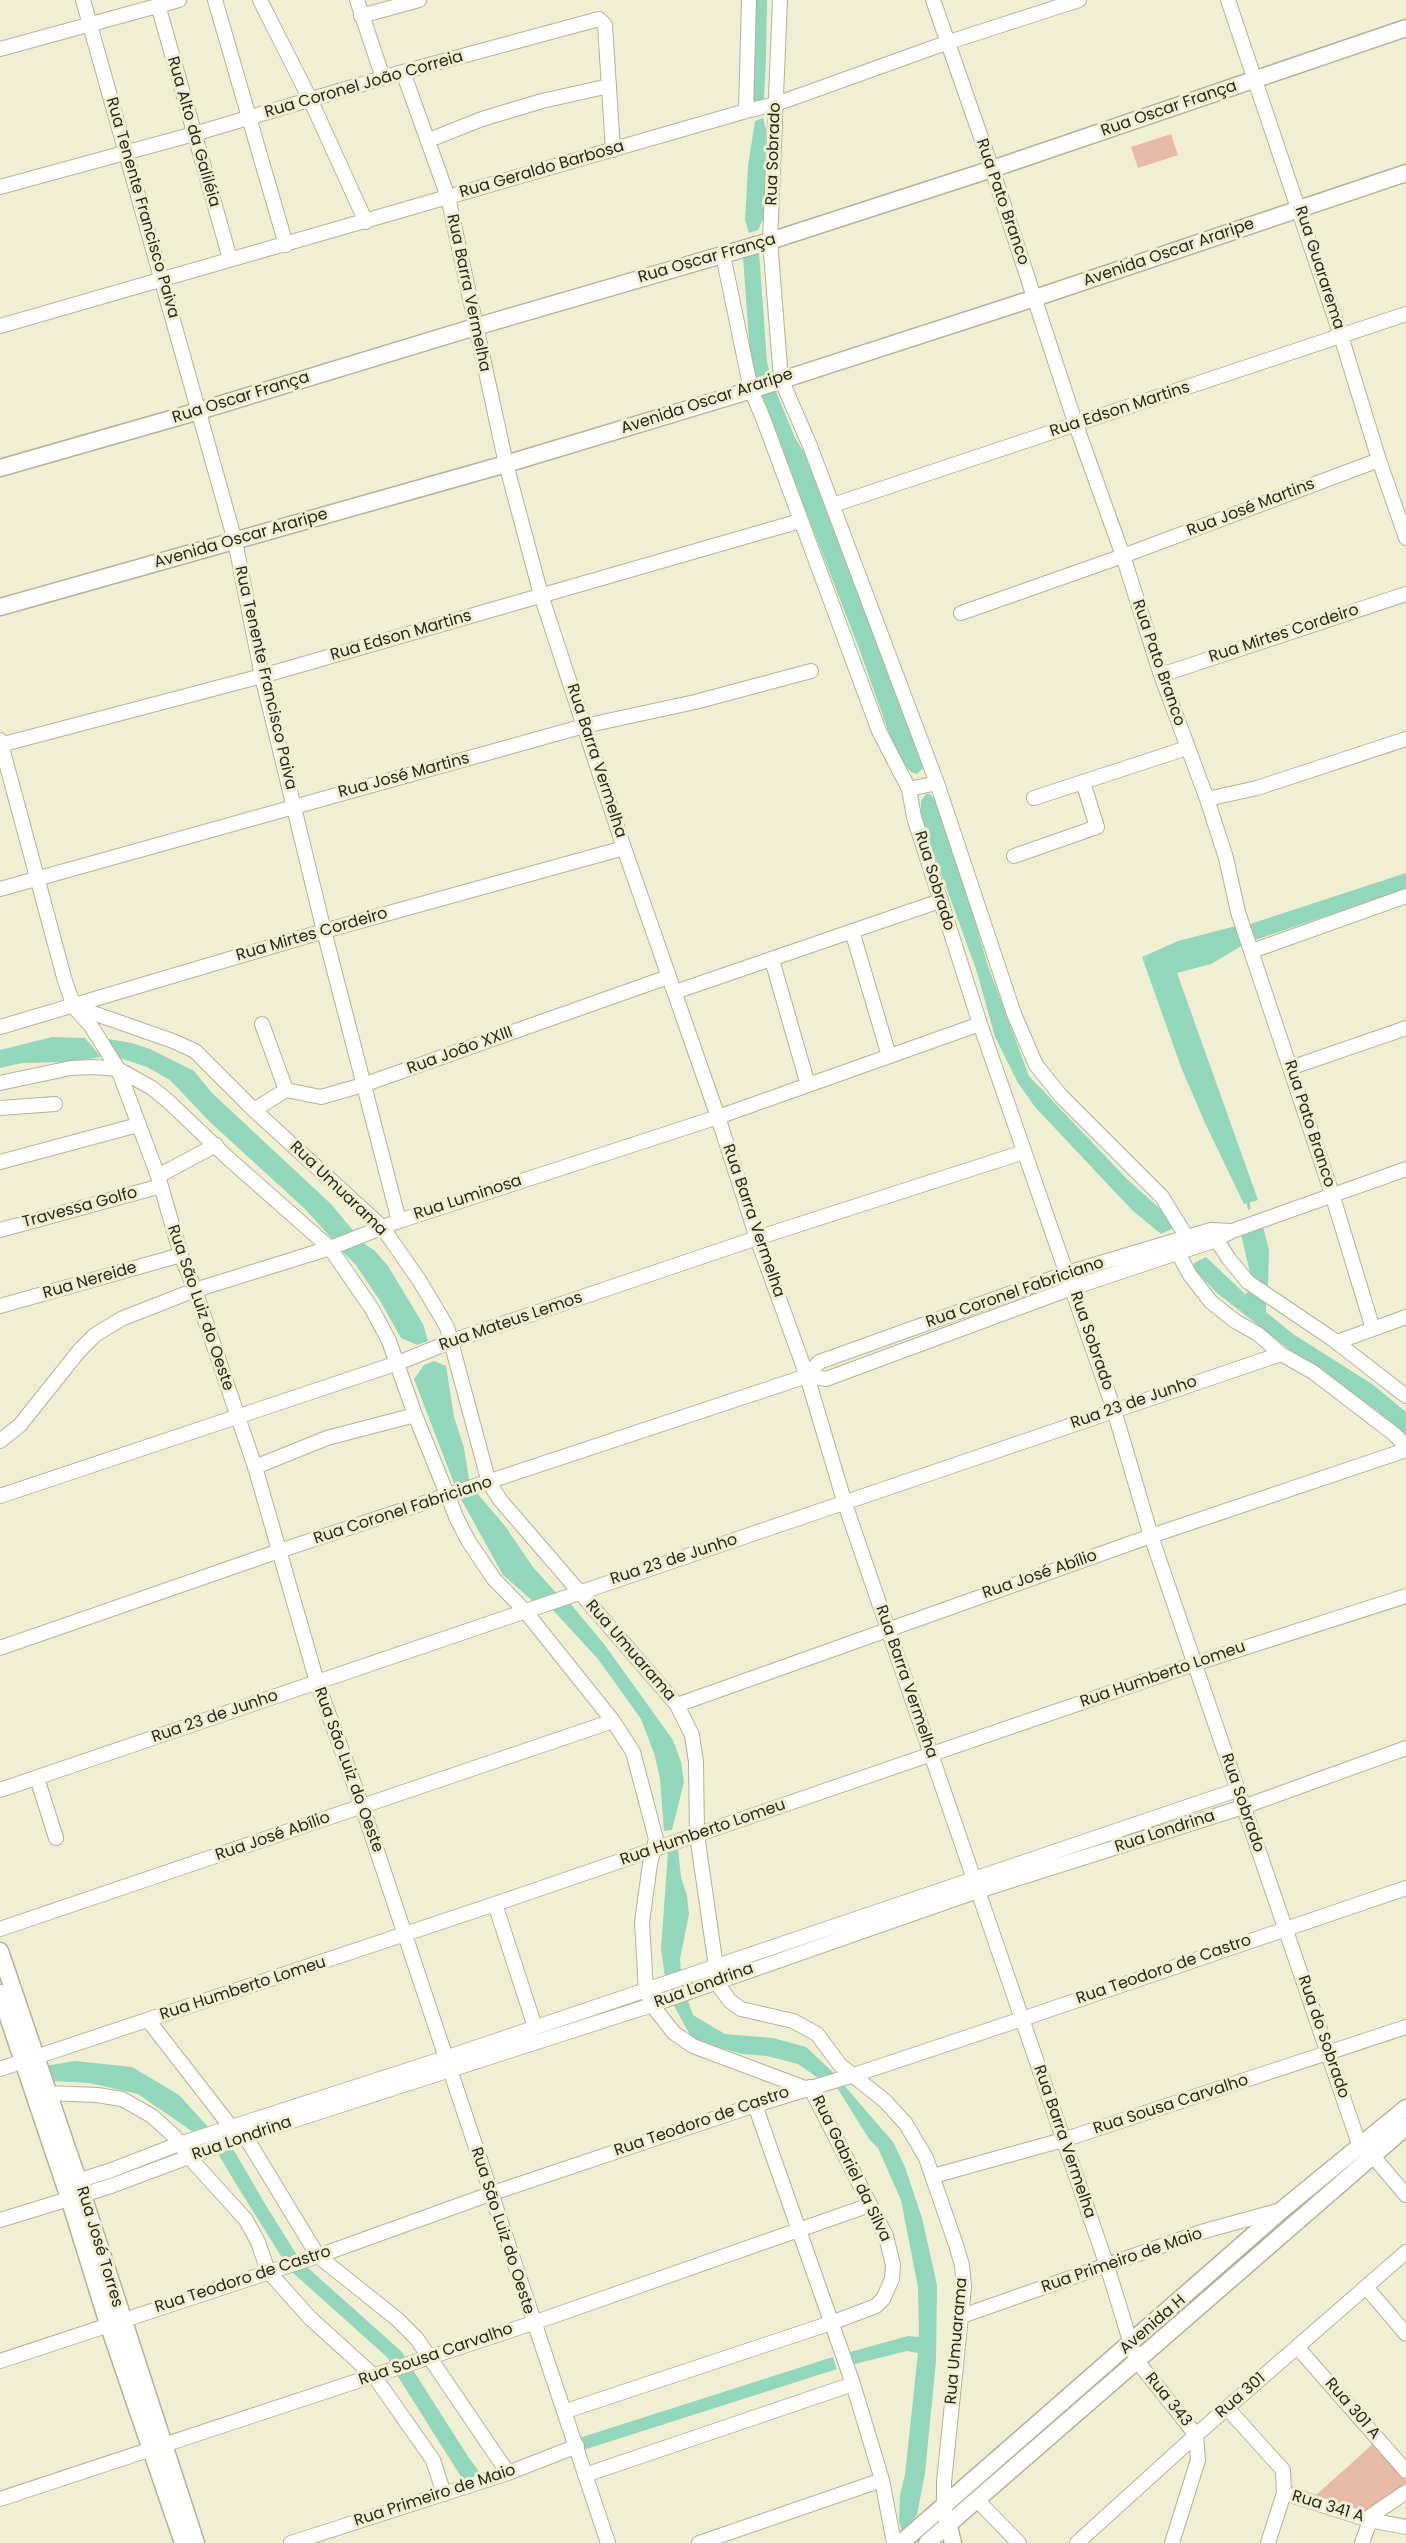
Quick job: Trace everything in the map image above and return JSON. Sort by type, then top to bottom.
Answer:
[{"type":"street","name":"Rua Tenente Francisco Paiva","points":[[83,0],[163,279],[234,542],[262,676],[324,931],[399,1221]]},
{"type":"street","points":[[0,49],[179,0]]},
{"type":"street","points":[[215,0],[286,244]]},
{"type":"street","points":[[260,0],[310,99],[366,222]]},
{"type":"street","points":[[357,0],[383,78]]},
{"type":"street","points":[[361,16],[419,0]]},
{"type":"street","points":[[746,111],[749,0]]},
{"type":"street","name":"Rua Sobrado","points":[[780,0],[770,241],[781,379],[833,505],[937,783],[1014,1014],[1036,1065],[1061,1096],[1162,1197],[1190,1242]]},
{"type":"street","name":"Rua Pato Branco","points":[[933,0],[946,43],[992,169],[1076,425],[1123,556],[1161,675],[1207,799],[1226,858],[1238,912],[1332,1194],[1373,1329]]},
{"type":"street","name":"Rua Geraldo Barbosa","points":[[0,326],[776,104],[946,43],[1078,0]]},
{"type":"street","name":"Rua Guararema","points":[[1228,0],[1299,208],[1406,538]]},
{"type":"street","name":"Rua Alto da Galiléia","points":[[158,5],[230,259]]},
{"type":"street","name":"Rua Coronel João Correia","points":[[0,187],[126,154],[403,72],[599,19],[605,25],[613,150]]},
{"type":"street","name":"Rua Oscar França","points":[[0,468],[770,241],[992,169],[1406,28]]},
{"type":"street","name":"Rua Barra Vermelha","points":[[403,72],[448,197],[506,464],[541,595],[624,848],[718,1117],[757,1238],[807,1376],[845,1504],[1107,2266],[1137,2361]]},
{"type":"street","points":[[429,140],[482,119],[531,104],[609,86]]},
{"type":"street","name":"Avenida Oscar Araripe","points":[[0,607],[506,464],[751,390],[1035,298],[1406,172]]},
{"type":"street","name":"Rua Sobrado","points":[[723,255],[751,390],[879,731],[909,789],[914,817],[980,1024],[1114,1410],[1151,1536],[1285,1928]]},
{"type":"street","name":"Rua Edson Martins","points":[[833,505],[1406,314]]},
{"type":"street","name":"Rua José Martins","points":[[961,613],[1123,556],[1379,460]]},
{"type":"street","name":"Rua Edson Martins","points":[[0,743],[262,676],[800,521]]},
{"type":"street","name":"Rua Mirtes Cordeiro","points":[[1161,675],[1406,594]]},
{"type":"street","name":"Rua José Martins","points":[[0,889],[584,726],[695,702],[811,671]]},
{"type":"street","points":[[1207,799],[1257,788],[1406,739]]},
{"type":"street","points":[[0,743],[74,1007]]},
{"type":"street","points":[[1034,798],[1187,748]]},
{"type":"street","points":[[1014,856],[1097,827],[1083,782]]},
{"type":"street","points":[[909,789],[937,783]]},
{"type":"street","name":"Rua Mirtes Cordeiro","points":[[0,1027],[74,1007],[100,996],[324,931],[624,848]]},
{"type":"street","points":[[1252,951],[1406,896]]},
{"type":"street","points":[[675,992],[940,901]]},
{"type":"street","points":[[852,931],[889,1056]]},
{"type":"street","points":[[772,960],[808,1085]]},
{"type":"street","name":"Rua João XXIII","points":[[286,1090],[321,1097],[363,1085],[668,977]]},
{"type":"street","name":"Rua São Luiz do Oeste","points":[[74,1007],[91,1026],[118,1069],[160,1181],[181,1255],[255,1467],[317,1682],[362,1806],[533,2323],[566,2411],[608,2543]]},
{"type":"street","name":"Rua Umuarama","points":[[74,1007],[173,1041],[195,1052],[254,1110],[382,1227],[447,1327],[489,1483],[501,1501],[677,1705],[692,1735],[696,1762],[697,1835],[716,1967],[716,1982],[730,2001],[741,2009],[793,2021],[818,2034],[840,2065],[854,2075],[915,2135],[933,2176],[962,2265],[964,2287],[945,2470],[944,2506]]},
{"type":"street","points":[[254,1110],[286,1090],[262,1024]]},
{"type":"street","name":"Rua Luminosa","points":[[0,1441],[20,1425],[79,1351],[95,1335],[121,1319],[195,1290],[330,1248],[399,1221],[718,1117],[980,1024]]},
{"type":"street","points":[[1290,1068],[1406,1028]]},
{"type":"street","points":[[0,1083],[71,1068],[118,1069],[152,1088],[330,1248],[372,1309],[398,1363],[415,1415],[470,1542],[494,1579],[525,1611],[614,1721],[633,1752],[656,1839],[650,1863],[642,1922],[646,1990],[652,2004],[674,2033],[693,2046],[807,2087]]},
{"type":"street","points":[[0,1108],[55,1104]]},
{"type":"street","points":[[0,1162],[138,1125]]},
{"type":"street","name":"Travessa Golfo","points":[[0,1230],[160,1181],[216,1145]]},
{"type":"street","name":"Rua Mateus Lemos","points":[[0,1496],[398,1363],[452,1341],[757,1238],[1024,1152]]},
{"type":"street","name":"Rua Coronel Fabriciano","points":[[807,1376],[819,1362],[1067,1273],[1232,1232],[1406,1169]]},
{"type":"street","points":[[1214,1235],[1248,1282],[1337,1342],[1406,1396]]},
{"type":"street","points":[[1174,1247],[1190,1275],[1211,1302],[1235,1321],[1258,1334],[1281,1354],[1314,1372],[1394,1434],[1406,1448]]},
{"type":"street","name":"Rua Coronel Fabriciano","points":[[0,1648],[279,1551],[807,1376],[826,1379],[1072,1288],[1174,1247]]},
{"type":"street","name":"Rua Nereide","points":[[0,1306],[181,1255]]},
{"type":"street","points":[[1337,1342],[1406,1317]]},
{"type":"street","name":"Rua 23 de Junho","points":[[0,1790],[1281,1354]]},
{"type":"street","points":[[255,1467],[327,1438],[415,1415]]},
{"type":"street","name":"Rua José Abílio","points":[[677,1705],[888,1628],[1406,1448]]},
{"type":"street","name":"Rua Humberto Lomeu","points":[[0,2069],[495,1904],[1194,1664],[1406,1596]]},
{"type":"street","name":"Rua José Abílio","points":[[0,1929],[614,1721]]},
{"type":"street","name":"Rua Londrina","points":[[975,1885],[1243,1807],[1406,1748]]},
{"type":"street","points":[[37,1778],[56,1838]]},
{"type":"street","name":"Rua Londrina","points":[[74,2189],[189,2157],[447,2065],[535,2027],[716,1967],[789,1949],[975,1885],[1237,1790]]},
{"type":"street","name":"Rua Teodoro de Castro","points":[[0,2361],[318,2256],[490,2194],[807,2087],[854,2075],[1406,1888]]},
{"type":"street","points":[[495,1904],[535,2027]]},
{"type":"street","name":"Rua do Sobrado","points":[[1285,1928],[1366,2151]]},
{"type":"street","name":"Rua Londrina","points":[[0,2220],[110,2171],[179,2144],[652,2004],[716,1982],[789,1949]]},
{"type":"street","name":"Rua José Torres","points":[[0,1951],[30,2058],[74,2189]]},
{"type":"street","name":"Rua José Torres","points":[[0,1993],[47,2093],[115,2322],[158,2447],[196,2543]]},
{"type":"street","points":[[148,2020],[231,2127],[245,2136],[318,2256],[397,2319],[430,2356],[447,2385],[508,2473]]},
{"type":"street","name":"Rua Sousa Carvalho","points":[[933,2176],[1063,2140],[1406,2027]]},
{"type":"street","name":"Rua Gabriel da Silva","points":[[807,2087],[886,2236],[893,2265],[892,2278],[883,2299],[864,2312],[831,2323]]},
{"type":"street","points":[[47,2093],[122,2098],[152,2116],[246,2220],[258,2242],[268,2271],[310,2318],[374,2376],[433,2460],[444,2494]]},
{"type":"street","points":[[755,2105],[853,2384],[882,2480],[894,2543]]},
{"type":"street","name":"Avenida H","points":[[927,2543],[1268,2246],[1366,2151],[1406,2108]]},
{"type":"street","name":"Avenida H","points":[[901,2543],[1283,2210],[1366,2151],[1406,2127]]},
{"type":"street","points":[[1366,2151],[1406,2194]]},
{"type":"street","name":"Rua Sousa Carvalho","points":[[0,2499],[533,2323],[870,2205]]},
{"type":"street","name":"Rua Primeiro de Maio","points":[[962,2316],[1201,2232],[1283,2210]]},
{"type":"street","points":[[1256,2233],[1268,2246]]},
{"type":"street","name":"Rua 301","points":[[1077,2543],[1196,2435],[1406,2252]]},
{"type":"street","points":[[1366,2288],[1406,2334]]},
{"type":"street","points":[[566,2411],[831,2323]]},
{"type":"street","name":"Rua 301 A","points":[[1298,2348],[1406,2471]]},
{"type":"street","name":"Rua 343","points":[[1137,2361],[1196,2435],[1198,2460],[1172,2543]]},
{"type":"street","points":[[585,2475],[853,2384]]},
{"type":"street","name":"Rua 341 A","points":[[1227,2408],[1279,2464],[1284,2477],[1284,2493],[1369,2520],[1406,2527]]},
{"type":"street","name":"Rua Primeiro de Maio","points":[[291,2543],[508,2473],[577,2446]]},
{"type":"street","name":"Rua José Torres","points":[[158,2447],[183,2543]]},
{"type":"street","points":[[699,2543],[882,2480]]},
{"type":"street","points":[[1362,2543],[1372,2515],[1406,2492]]},
{"type":"street","points":[[1268,2543],[1284,2493]]},
{"type":"street","points":[[976,2499],[1019,2543]]},
{"type":"street","points":[[944,2506],[953,2543]]},
{"type":"shaded area","points":[[754,0],[767,0],[766,58],[764,99],[749,104]]},
{"type":"shaded area","points":[[763,118],[766,129],[764,217],[758,230],[749,233],[745,220],[748,166],[755,121]]},
{"type":"shaded area","points":[[1171,134],[1178,155],[1138,168],[1131,147]]},
{"type":"shaded area","points":[[759,252],[767,362],[770,374],[756,380],[751,367],[743,257]]},
{"type":"shaded area","points":[[775,389],[795,438],[819,477],[922,760],[923,768],[917,774],[911,772],[901,760],[890,736],[860,651],[761,395]]},
{"type":"shaded area","points":[[926,794],[930,794],[942,807],[988,966],[1029,1076],[1127,1179],[1171,1219],[1176,1227],[1161,1234],[1132,1210],[1035,1107],[1018,1083],[995,1037],[977,972],[921,818],[921,801]]},
{"type":"shaded area","points":[[1406,873],[1406,889],[1252,941],[1247,925]]},
{"type":"shaded area","points":[[1236,926],[1243,945],[1211,964],[1177,973],[1258,1200],[1244,1204],[1181,1067],[1142,957],[1178,941]]},
{"type":"shaded area","points":[[52,1037],[85,1038],[101,1057],[68,1062],[22,1063],[0,1068],[0,1050]]},
{"type":"shaded area","points":[[97,1037],[132,1043],[150,1049],[194,1071],[212,1093],[331,1204],[356,1234],[335,1242],[305,1209],[210,1122],[170,1080],[147,1067],[111,1055]]},
{"type":"shaded area","points":[[1262,1223],[1269,1250],[1268,1289],[1251,1277],[1240,1230]]},
{"type":"shaded area","points":[[362,1242],[375,1251],[388,1266],[423,1324],[428,1341],[417,1345],[401,1338],[379,1299],[355,1264],[341,1250]]},
{"type":"shaded area","points":[[1206,1257],[1245,1294],[1252,1290],[1266,1301],[1266,1312],[1293,1334],[1372,1384],[1406,1412],[1406,1437],[1373,1408],[1299,1357],[1217,1293],[1193,1268],[1194,1263]]},
{"type":"shaded area","points":[[434,1361],[446,1366],[454,1417],[464,1448],[470,1485],[457,1491],[414,1379],[424,1365]]},
{"type":"shaded area","points":[[476,1492],[505,1526],[533,1567],[558,1595],[535,1603],[503,1575],[461,1499]]},
{"type":"shaded area","points":[[569,1602],[604,1644],[673,1740],[681,1762],[684,1782],[672,1830],[664,1831],[660,1779],[655,1756],[641,1719],[598,1659],[551,1608]]},
{"type":"shaded area","points":[[678,1849],[689,1914],[680,1959],[681,1972],[665,1977],[661,1949],[668,1852]]},
{"type":"shaded area","points":[[686,1996],[693,2015],[725,2034],[773,2038],[806,2047],[837,2076],[821,2080],[798,2064],[767,2056],[742,2054],[691,2037],[671,2000]]},
{"type":"shaded area","points":[[75,2061],[132,2067],[179,2095],[210,2129],[196,2134],[138,2094],[90,2083],[51,2081],[45,2066]]},
{"type":"shaded area","points":[[843,2084],[893,2142],[905,2167],[922,2218],[937,2285],[936,2361],[925,2473],[917,2515],[902,2531],[899,2521],[900,2495],[905,2475],[918,2353],[907,2351],[847,2366],[843,2354],[908,2336],[919,2337],[918,2287],[901,2200],[878,2148],[869,2139],[836,2086]]},
{"type":"shaded area","points":[[232,2147],[300,2260],[286,2264],[217,2152]]},
{"type":"shaded area","points":[[307,2267],[402,2352],[408,2362],[392,2367],[388,2358],[292,2272]]},
{"type":"shaded area","points":[[833,2357],[837,2369],[580,2451],[576,2439]]},
{"type":"shaded area","points":[[413,2370],[483,2477],[465,2483],[397,2375]]},
{"type":"shaded area","points":[[1373,2444],[1406,2480],[1406,2490],[1363,2512],[1316,2495]]},
{"type":"waterway","points":[[1248,1201],[1249,1208]]}]
